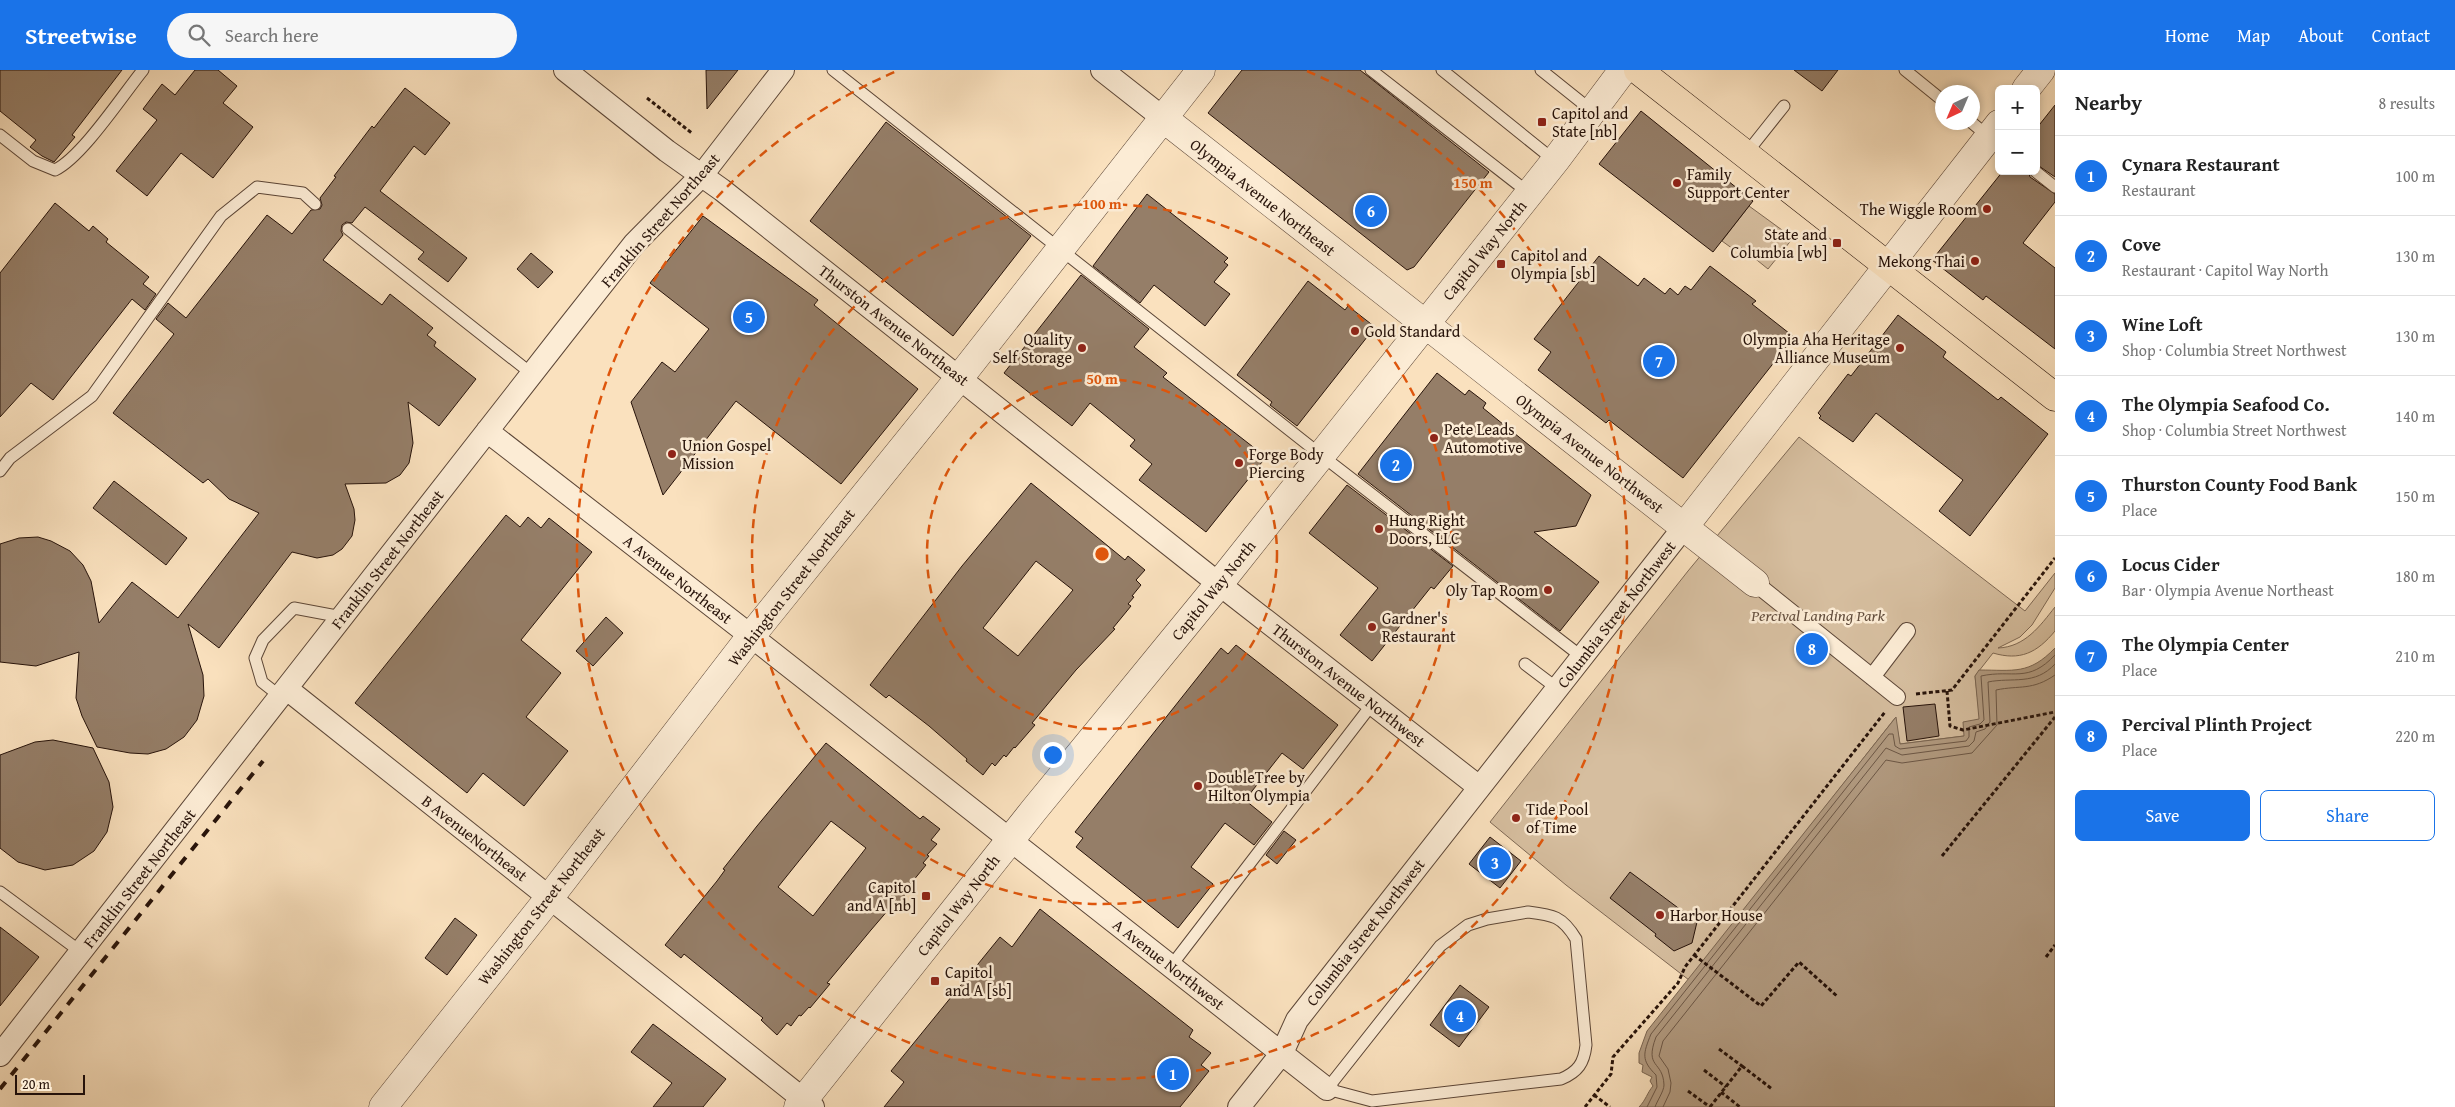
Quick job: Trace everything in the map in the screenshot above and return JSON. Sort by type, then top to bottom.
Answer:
[{"type":"main road","points":[[1638,70],[1886,267],[2055,398]]},
{"type":"street","name":"Thurston Avenue Northeast","points":[[565,70],[960,377],[1219,584]]},
{"type":"street","name":"Franklin Street Northeast","points":[[0,1055],[634,244],[702,175],[783,70]]},
{"type":"street","name":"Washington Street Northeast","points":[[384,1107],[550,897],[751,636],[960,377],[1201,70]]},
{"type":"street","name":"Capitol Way North","points":[[805,1105],[1010,840],[1219,584],[1529,193],[1623,70]]},
{"type":"street","points":[[2029,85],[2041,70]]},
{"type":"street","name":"Olympia Avenue Northeast","points":[[1106,72],[1425,324]]},
{"type":"street","name":"Columbia Street Northwest","points":[[1239,1107],[1282,1053],[1295,1023],[1558,689],[1990,132]]},
{"type":"street","name":"Olympia Avenue Northwest","points":[[1425,324],[1755,583]]},
{"type":"street","name":"A Avenue Northeast","points":[[487,431],[1010,840]]},
{"type":"street","points":[[1755,583],[1896,697]]},
{"type":"street","name":"Thurston Avenue Northwest","points":[[1219,584],[1479,787]]},
{"type":"street","points":[[1872,677],[1907,631]]},
{"type":"street","name":"B AvenueNortheast","points":[[284,693],[550,897],[805,1105]]},
{"type":"street","name":"A Avenue Northwest","points":[[1010,840],[1327,1090]]},
{"type":"lane","points":[[0,135],[33,162],[55,170],[66,165],[142,70]]},
{"type":"lane","points":[[833,70],[1321,455],[1582,657]]},
{"type":"lane","points":[[1371,70],[1529,193]]},
{"type":"lane","points":[[1442,70],[1554,161]]},
{"type":"lane","points":[[1540,70],[1591,110]]},
{"type":"lane","points":[[1905,70],[1935,94]]},
{"type":"lane","points":[[1745,155],[1784,106]]},
{"type":"lane","points":[[2040,175],[2055,187]]},
{"type":"lane","points":[[0,471],[10,458],[92,396],[221,216],[257,187],[303,194],[315,204]]},
{"type":"lane","points":[[348,229],[532,374]]},
{"type":"lane","points":[[284,693],[262,682],[255,658],[264,640],[294,608],[342,617]]},
{"type":"lane","points":[[1525,664],[1558,689]]},
{"type":"lane","points":[[1171,966],[1373,703]]},
{"type":"lane","points":[[0,892],[81,952]]},
{"type":"lane","points":[[1528,912],[1552,915],[1567,924],[1576,939],[1586,1045],[1584,1058],[1578,1068],[1570,1075],[1561,1079],[1372,1101],[1327,1090],[1440,946],[1454,934],[1487,919],[1528,912]]},
{"type":"path","points":[[647,98],[693,134]]},
{"type":"path","points":[[1947,691],[1950,726],[1963,730],[2055,712]]},
{"type":"path","points":[[1942,856],[2055,717]]},
{"type":"path","points":[[1585,1107],[1611,1074],[1613,1057],[1678,983],[1685,967],[1694,955],[1780,847]]},
{"type":"path","points":[[2046,957],[2055,945]]},
{"type":"path","points":[[1694,955],[1761,1006],[1799,962],[1838,998]]},
{"type":"path","points":[[1719,1050],[1772,1089]]},
{"type":"path","points":[[1688,1091],[1710,1107],[1742,1066]]},
{"type":"path","points":[[1704,1070],[1726,1087]]},
{"type":"path","points":[[1721,1092],[1740,1107]]},
{"type":"path","points":[[1594,1095],[1610,1107]]},
{"type":"green space","points":[[1749,206],[1793,238],[1768,269],[1742,248],[1733,249],[1722,241]]},
{"type":"green space","name":"Percival Landing Park","points":[[1799,437],[2025,611],[2055,573],[2055,588],[2032,625],[2020,637],[1998,648],[2008,647],[2024,640],[2055,607],[2055,631],[2042,645],[2027,653],[2012,656],[1993,653],[1975,676],[1980,719],[1964,736],[1900,744],[1895,718],[1689,980],[1566,885],[1490,822],[1688,571]]},
{"type":"water","points":[[2055,648],[2055,1107],[1639,1107],[1653,1086],[1650,1081],[1652,1077],[1642,1072],[1643,1065],[1639,1063],[1639,1053],[1647,1031],[1896,717],[1900,744],[1964,736],[1963,722],[1979,719],[1975,676],[1979,670],[2012,670],[2029,667],[2046,657]]},
{"type":"building","points":[[0,70],[122,70],[72,135],[75,137],[54,162],[30,147],[36,140],[0,111]]},
{"type":"building","points":[[195,70],[218,70],[237,86],[223,103],[253,127],[213,178],[181,153],[147,196],[116,171],[157,120],[143,109],[162,84],[175,95]]},
{"type":"building","points":[[706,70],[738,70],[707,109]]},
{"type":"building","points":[[1242,70],[1360,70],[1489,172],[1414,267],[1407,270],[1208,113]]},
{"type":"building","points":[[1794,70],[1838,70],[1822,91]]},
{"type":"building","points":[[405,88],[450,123],[425,155],[414,146],[380,191],[467,258],[448,282],[418,259],[424,252],[365,207],[352,223],[346,222],[342,225],[341,231],[343,235],[323,260],[382,305],[390,294],[433,328],[427,335],[436,342],[434,346],[476,379],[439,426],[408,402],[413,443],[409,463],[400,475],[386,483],[345,484],[354,509],[355,520],[352,536],[342,549],[333,555],[317,558],[292,552],[219,648],[188,624],[203,675],[204,696],[197,720],[184,737],[166,749],[148,754],[97,747],[82,716],[76,698],[79,652],[36,666],[0,662],[0,544],[19,538],[38,537],[51,541],[70,551],[83,565],[91,581],[99,623],[132,582],[178,618],[259,513],[229,499],[208,479],[203,483],[113,413],[174,334],[156,319],[168,303],[186,318],[267,215],[292,234],[311,210],[320,209],[322,205],[320,198],[336,177],[334,176],[372,126],[374,128]]},
{"type":"building","points":[[2055,105],[2055,177],[2040,167],[2040,124]]},
{"type":"building","name":"Family Support Center","points":[[1641,111],[1753,201],[1713,252],[1599,164]]},
{"type":"building","points":[[886,122],[1031,236],[953,336],[810,221]]},
{"type":"building","points":[[2000,175],[2029,175],[2055,194],[2055,202],[2023,243],[2055,268],[2055,349],[1986,296],[1983,300],[1932,260]]},
{"type":"building","points":[[1147,194],[1228,258],[1224,262],[1228,265],[1214,282],[1230,294],[1205,326],[1154,285],[1140,303],[1093,266]]},
{"type":"building","points":[[55,203],[89,231],[93,226],[108,239],[106,242],[149,277],[143,284],[156,294],[145,310],[132,299],[53,400],[31,383],[0,417],[0,273]]},
{"type":"building","points":[[703,216],[818,300],[814,305],[918,389],[841,484],[736,401],[663,495],[631,402],[662,362],[675,372],[709,329],[650,283]]},
{"type":"building","points":[[531,253],[553,272],[538,288],[517,269]]},
{"type":"building","points":[[1599,256],[1638,286],[1644,278],[1665,294],[1670,288],[1678,295],[1685,286],[1691,290],[1710,266],[1756,301],[1752,304],[1794,337],[1683,478],[1609,420],[1606,423],[1538,370],[1551,352],[1534,339]]},
{"type":"building","points":[[1081,275],[1149,329],[1134,347],[1167,373],[1163,377],[1266,457],[1206,532],[1139,480],[1152,464],[1130,446],[1135,440],[1090,403],[1072,426],[1004,373]]},
{"type":"building","points":[[1308,281],[1345,310],[1348,306],[1375,327],[1297,426],[1270,405],[1272,402],[1237,375]]},
{"type":"building","points":[[1898,315],[1946,352],[1943,357],[1998,400],[2001,397],[2048,434],[1970,536],[1939,511],[1963,480],[1876,413],[1853,442],[1819,418],[1821,416],[1818,413],[1848,374],[1851,376]]},
{"type":"building","points":[[1437,373],[1465,395],[1469,390],[1486,403],[1483,408],[1591,495],[1576,526],[1534,532],[1599,582],[1560,631],[1358,474]]},
{"type":"building","points":[[114,481],[187,538],[166,565],[93,508]]},
{"type":"building","points":[[1031,483],[1125,560],[1128,556],[1145,570],[1136,580],[1141,585],[1128,604],[1131,606],[1113,628],[1115,629],[1076,670],[1032,723],[1035,725],[1015,748],[1006,757],[1004,755],[995,766],[992,763],[983,775],[929,726],[889,695],[886,698],[870,685],[962,566]],"holes":[[[1036,561],[1073,590],[1018,656],[983,628]]]},
{"type":"building","points":[[1347,485],[1453,566],[1434,589],[1431,587],[1372,661],[1340,635],[1378,588],[1309,533]]},
{"type":"building","points":[[506,515],[520,527],[528,517],[541,528],[549,518],[592,552],[521,640],[561,673],[526,717],[568,751],[524,806],[483,773],[467,793],[355,703]]},
{"type":"building","points":[[606,617],[623,633],[593,666],[576,651]]},
{"type":"building","name":"DoubleTree by Hilton Olympia","points":[[1236,645],[1338,725],[1303,769],[1282,753],[1245,800],[1272,822],[1254,845],[1225,823],[1191,867],[1213,884],[1178,928],[1076,847],[1083,838],[1075,832],[1221,648],[1228,654]]},
{"type":"building","points":[[1935,704],[1939,736],[1907,741],[1903,707]]},
{"type":"building","points":[[53,740],[93,748],[109,782],[113,807],[107,832],[94,851],[73,865],[45,870],[18,862],[0,848],[0,755],[35,742]]},
{"type":"building","points":[[826,743],[920,819],[923,816],[940,829],[931,840],[937,844],[927,855],[929,856],[923,863],[926,865],[908,887],[910,889],[897,904],[895,902],[871,930],[827,983],[830,984],[810,1008],[801,1016],[799,1015],[791,1026],[787,1023],[777,1035],[761,1020],[763,1018],[684,954],[681,958],[665,945],[717,881],[725,870],[723,869]],"holes":[[[831,821],[866,848],[813,916],[778,887]]]},
{"type":"building","points":[[1284,831],[1296,840],[1277,864],[1266,855]]},
{"type":"building","points":[[1490,837],[1521,861],[1500,888],[1469,864]]},
{"type":"building","name":"Harbor House","points":[[1630,872],[1697,922],[1692,943],[1674,951],[1655,936],[1656,934],[1610,898]]},
{"type":"building","points":[[1040,909],[1193,1030],[1189,1037],[1211,1053],[1201,1065],[1209,1071],[1180,1107],[884,1107],[904,1082],[891,1071],[1000,937],[1012,947]]},
{"type":"building","points":[[455,918],[477,935],[447,975],[425,958]]},
{"type":"building","points":[[0,927],[39,957],[0,1006]]},
{"type":"building","points":[[1460,985],[1489,1007],[1459,1047],[1430,1025]]},
{"type":"building","points":[[653,1024],[726,1079],[703,1107],[653,1107],[672,1083],[631,1052]]},
{"type":"railway","points":[[0,1089],[263,761]]},
{"type":"place","name":"Capitol and State [nb]","points":[[1542,122]]},
{"type":"place","name":"Family Support Center","points":[[1677,183]]},
{"type":"place","name":"The Wiggle Room","points":[[1987,209]]},
{"type":"place","name":"Locus Cider","points":[[1371,211]]},
{"type":"place","name":"State and Columbia [wb]","points":[[1837,243]]},
{"type":"place","name":"Mekong Thai","points":[[1975,261]]},
{"type":"place","name":"Capitol and Olympia [sb]","points":[[1501,264]]},
{"type":"place","name":"Thurston County Food Bank","points":[[749,317]]},
{"type":"place","name":"Gold Standard","points":[[1355,331]]},
{"type":"place","name":"Quality Self Storage","points":[[1082,348]]},
{"type":"place","name":"Olympia Aha Heritage Alliance Museum","points":[[1900,348]]},
{"type":"place","name":"The Olympia Center","points":[[1659,361]]},
{"type":"place","name":"Pete Leads Automotive","points":[[1434,438]]},
{"type":"place","name":"Union Gospel Mission","points":[[672,454]]},
{"type":"place","name":"Forge Body Piercing","points":[[1239,463]]},
{"type":"place","name":"Cove","points":[[1396,465]]},
{"type":"place","name":"Hung Right Doors, LLC","points":[[1379,529]]},
{"type":"place","name":"Oly Tap Room","points":[[1548,590]]},
{"type":"place","name":"Gardner's Restaurant","points":[[1372,627]]},
{"type":"place","name":"Percival Plinth Project","points":[[1812,649]]},
{"type":"place","name":"DoubleTree by Hilton Olympia","points":[[1198,786]]},
{"type":"place","name":"Tide Pool of Time","points":[[1516,818]]},
{"type":"place","name":"Wine Loft","points":[[1495,863]]},
{"type":"place","name":"Capitol and A [nb]","points":[[926,896]]},
{"type":"place","name":"Harbor House","points":[[1660,915]]},
{"type":"place","name":"Capitol and A [sb]","points":[[935,981]]},
{"type":"place","name":"The Olympia Seafood Co.","points":[[1460,1016]]},
{"type":"place","name":"Cynara Restaurant","points":[[1173,1074]]}]
